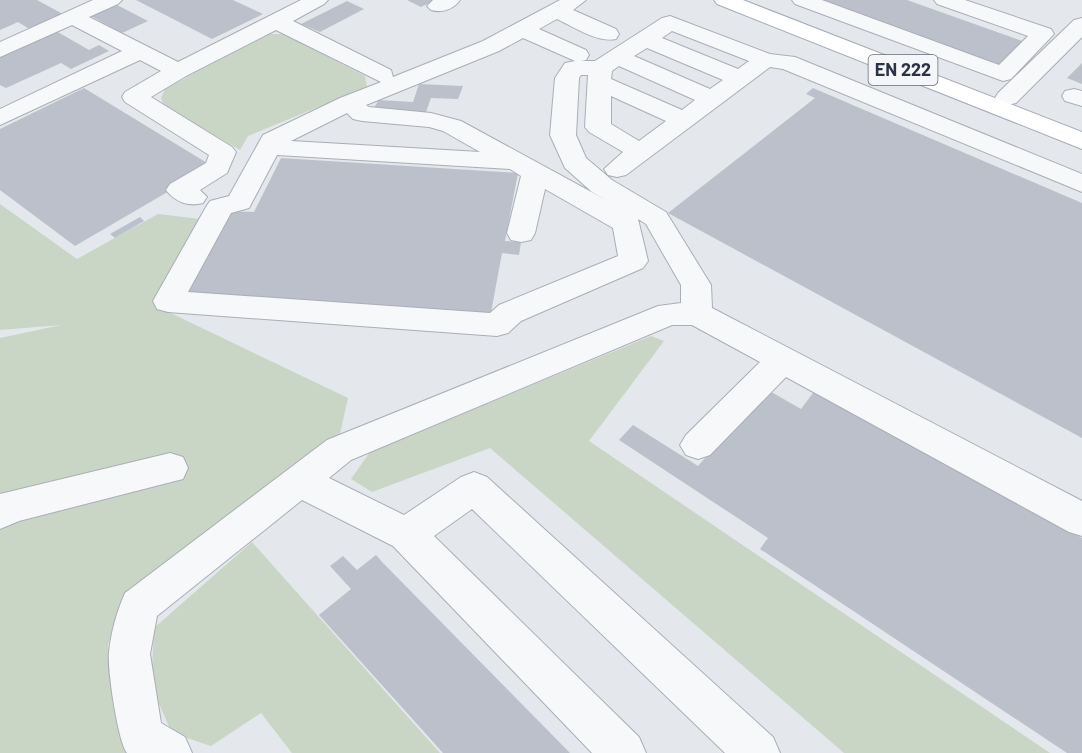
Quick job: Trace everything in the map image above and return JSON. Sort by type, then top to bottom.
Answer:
[{"type":"main road","name":"EN 222","points":[[724,0],[1082,141]]},
{"type":"main road","name":"EN 222","points":[[753,0],[1082,126]]},
{"type":"street","points":[[0,50],[74,10],[111,0]]},
{"type":"street","points":[[193,197],[180,190],[218,167],[223,152],[134,97],[178,71],[317,0]]},
{"type":"street","points":[[802,0],[1003,74],[1043,34],[950,1]]},
{"type":"street","points":[[349,103],[362,114],[431,120],[452,126],[626,223],[633,261],[510,313],[497,325],[168,301],[220,207],[239,202],[272,140],[349,103],[491,46],[566,5],[600,59],[684,120]]},
{"type":"street","points":[[74,10],[145,54],[178,71]]},
{"type":"street","points":[[276,21],[383,75]]},
{"type":"street","points":[[697,314],[696,285],[656,218],[602,186],[574,162],[563,135],[567,78],[573,68],[645,39],[670,23],[707,38],[728,43],[765,60],[787,62],[1082,184]]},
{"type":"street","points":[[1007,98],[1082,25]]},
{"type":"street","points":[[522,29],[712,99]]},
{"type":"street","points":[[645,39],[740,78]]},
{"type":"street","points":[[0,118],[145,54],[222,48]]},
{"type":"street","points":[[600,59],[598,127],[640,152]]},
{"type":"street","points":[[618,169],[765,60]]},
{"type":"street","points":[[268,147],[525,168]]},
{"type":"street","points":[[521,233],[525,168]]},
{"type":"street","points":[[169,753],[141,736],[129,654],[139,606],[339,450],[669,314],[697,314],[1082,520]]},
{"type":"street","points":[[698,445],[782,360]]},
{"type":"street","points":[[0,513],[9,507],[170,468]]},
{"type":"street","points":[[300,481],[406,534],[622,753]]},
{"type":"street","points":[[406,534],[474,488],[757,753]]},
{"type":"green space","points":[[268,34],[283,34],[365,76],[367,87],[248,136],[240,150],[164,106],[161,98],[165,89]]},
{"type":"green space","points":[[0,204],[77,259],[158,214],[201,219],[156,306],[348,398],[339,438],[130,596],[108,644],[127,753],[0,753],[0,338],[61,325],[0,330]]},
{"type":"green space","points":[[651,336],[664,341],[589,441],[1050,753],[844,753],[490,448],[372,492],[351,479],[370,452]]},
{"type":"green space","points":[[252,542],[440,753],[292,753],[261,713],[211,746],[172,733],[151,686],[154,628]]},
{"type":"building","points":[[0,0],[37,0],[61,13],[60,17],[31,30],[18,22],[0,30]]},
{"type":"building","points":[[136,0],[233,0],[263,14],[212,39]]},
{"type":"building","points":[[407,0],[435,0],[421,7]]},
{"type":"building","points":[[823,0],[907,0],[1031,44],[1005,68]]},
{"type":"building","points":[[347,1],[364,9],[320,32],[301,24]]},
{"type":"building","points":[[117,5],[148,21],[122,33],[91,16]]},
{"type":"building","points":[[56,31],[89,50],[99,45],[109,51],[71,69],[61,63],[6,88],[0,85],[0,56]]},
{"type":"building","points":[[1082,63],[1082,84],[1067,78]]},
{"type":"building","points":[[419,84],[463,86],[458,99],[431,98],[426,112],[373,109],[379,100],[413,102]]},
{"type":"building","points":[[84,88],[212,166],[75,246],[0,190],[0,129]]},
{"type":"building","points":[[813,88],[1082,203],[1082,438],[668,213],[815,98],[806,94]]},
{"type":"building","points":[[281,158],[518,173],[505,241],[521,242],[519,255],[502,253],[490,318],[179,294],[224,211],[254,212]]},
{"type":"building","points":[[140,217],[144,221],[115,238],[110,234]]},
{"type":"building","points":[[766,389],[801,409],[816,389],[1082,538],[1082,753],[1067,753],[760,549],[768,538],[619,440],[633,425],[698,466]]},
{"type":"building","points":[[376,555],[570,753],[443,753],[319,615],[351,589],[330,566],[343,556],[357,570]]}]
